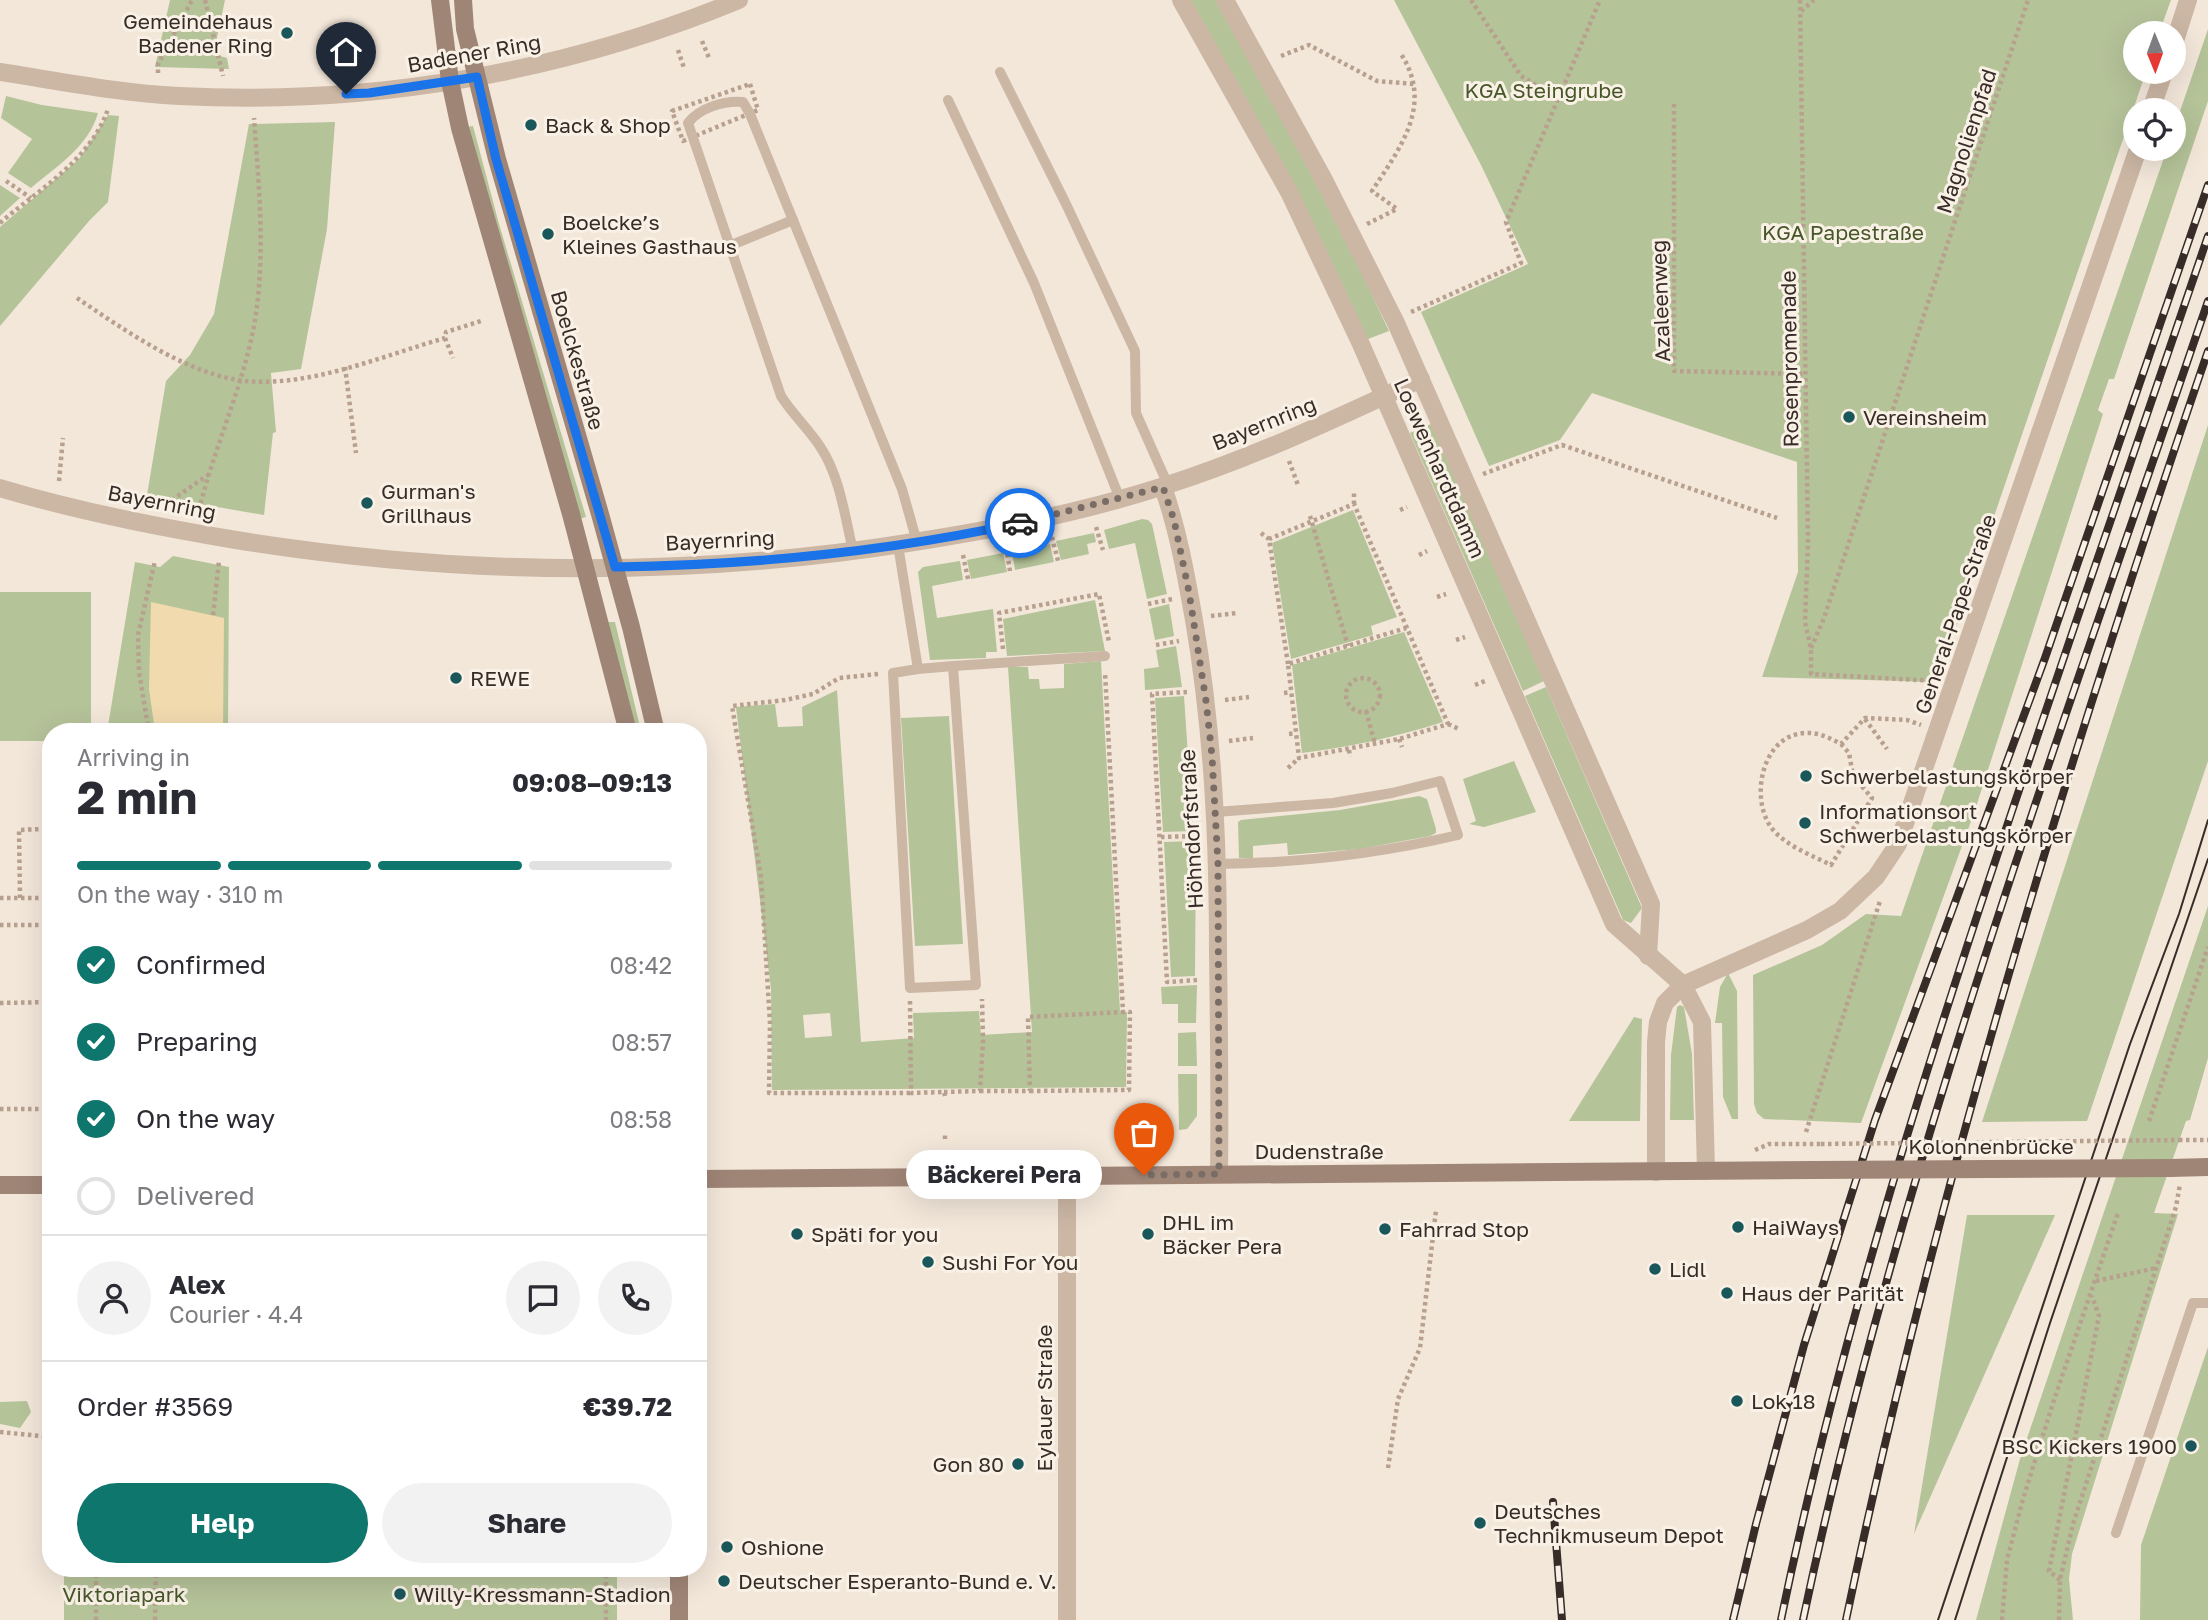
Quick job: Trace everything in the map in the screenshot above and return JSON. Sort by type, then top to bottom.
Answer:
[{"type":"main road","points":[[440,0],[450,81],[480,201],[585,567],[626,723]]},
{"type":"main road","name":"Boelckestraße","points":[[463,0],[465,29],[496,159],[615,567],[654,723]]},
{"type":"main road","name":"Kolonnenbrücke","points":[[1814,1170],[2208,1167]]},
{"type":"main road","name":"Dudenstraße","points":[[707,1179],[1814,1170]]},
{"type":"main road","points":[[0,1185],[42,1185]]},
{"type":"main road","points":[[679,1577],[679,1620]]},
{"type":"street","name":"Badener Ring","points":[[0,72],[129,92],[225,98],[369,93],[508,72],[586,54],[670,28],[739,0]]},
{"type":"street","name":"Loewenhardtdamm","points":[[1181,0],[1289,192],[1384,397],[1614,924],[1683,985],[1702,1022],[1706,1171]]},
{"type":"street","name":"Loewenhardtdamm","points":[[1225,0],[1323,178],[1421,379],[1651,904],[1648,956]]},
{"type":"street","points":[[2181,21],[2188,0]]},
{"type":"street","name":"General-Pape-Straße","points":[[1683,985],[1807,930],[1840,911],[1876,877],[1898,844],[2134,161]]},
{"type":"street","name":"Bayernring","points":[[0,488],[161,527],[281,547],[432,564],[519,568],[705,565],[918,542],[1011,525],[1121,499],[1165,486],[1278,444],[1421,379]]},
{"type":"street","name":"Höhndorfstraße","points":[[1165,486],[1198,644],[1211,742],[1218,864],[1219,1174]]},
{"type":"street","points":[[1656,1172],[1658,1022],[1665,1003],[1683,985]]},
{"type":"street","name":"Eylauer Straße","points":[[1066,1620],[1067,1176]]},
{"type":"lane","points":[[1000,72],[1135,351],[1136,413],[1165,486]]},
{"type":"lane","points":[[853,551],[831,465],[812,434],[792,414],[781,397],[688,123],[694,114],[730,100],[743,102],[750,114],[902,489],[918,542]]},
{"type":"lane","points":[[948,100],[1034,283],[1121,499]]},
{"type":"lane","points":[[729,246],[793,220]]},
{"type":"lane","points":[[898,545],[918,669]]},
{"type":"lane","points":[[953,666],[976,985],[910,988],[893,673],[953,666],[1105,656]]},
{"type":"lane","points":[[1216,812],[1333,803],[1392,793],[1440,780],[1458,835],[1356,856],[1218,864]]},
{"type":"lane","points":[[2116,1533],[2193,1303],[2208,1303]]},
{"type":"path","points":[[158,73],[158,64],[192,0]]},
{"type":"path","points":[[205,0],[223,76]]},
{"type":"path","points":[[1471,0],[1521,76],[1539,88],[1558,94]]},
{"type":"path","points":[[1407,313],[1521,263],[1506,222],[1600,0]]},
{"type":"path","name":"Rosenpromenade","points":[[1800,0],[1808,542],[1805,622],[1811,649],[1811,674],[1882,676],[1941,682]]},
{"type":"path","points":[[1801,11],[1815,0]]},
{"type":"path","name":"Magnolienpfad","points":[[1811,649],[1824,618],[2028,0]]},
{"type":"path","points":[[702,41],[709,58]]},
{"type":"path","points":[[1281,56],[1309,45],[1377,81],[1414,84]]},
{"type":"path","points":[[332,75],[330,49],[354,60],[355,74]]},
{"type":"path","points":[[678,50],[684,68]]},
{"type":"path","points":[[1366,224],[1396,209],[1372,191],[1407,133],[1415,102],[1414,84],[1408,64],[1401,54]]},
{"type":"path","name":"Azaleenweg","points":[[1674,104],[1674,371],[1805,374]]},
{"type":"path","points":[[0,223],[80,154],[108,109]]},
{"type":"path","points":[[199,510],[240,380],[254,325],[261,213],[254,118]]},
{"type":"path","points":[[6,181],[31,198]]},
{"type":"path","points":[[77,298],[144,342],[184,362],[223,377],[240,380],[291,380],[445,338]]},
{"type":"path","points":[[453,358],[445,338],[446,332],[481,321]]},
{"type":"path","points":[[345,367],[356,453]]},
{"type":"path","points":[[59,481],[63,438]]},
{"type":"path","points":[[1481,474],[1562,445],[1777,518]]},
{"type":"path","points":[[1289,461],[1298,485]]},
{"type":"path","points":[[166,504],[208,475]]},
{"type":"path","points":[[1354,493],[1354,504],[1384,569],[1398,611],[1440,698],[1448,724]]},
{"type":"path","points":[[1269,539],[1311,519],[1354,504]]},
{"type":"path","points":[[1399,510],[1407,507]]},
{"type":"path","points":[[1311,519],[1348,646]]},
{"type":"path","points":[[1096,527],[1102,550]]},
{"type":"path","points":[[1261,533],[1269,539],[1276,607],[1288,664],[1299,758]]},
{"type":"path","points":[[1052,537],[1058,561]]},
{"type":"path","points":[[1006,547],[1010,571]]},
{"type":"path","points":[[1419,555],[1427,551]]},
{"type":"path","points":[[963,555],[968,579]]},
{"type":"path","points":[[1265,558],[1271,557]]},
{"type":"path","points":[[148,723],[139,672],[138,635],[155,561]]},
{"type":"path","points":[[213,615],[219,561]]},
{"type":"path","points":[[1004,663],[999,613],[1099,594],[1112,656],[1105,656],[1123,1012]]},
{"type":"path","points":[[1437,597],[1446,594]]},
{"type":"path","points":[[1148,604],[1173,599]]},
{"type":"path","points":[[1398,611],[1404,608]]},
{"type":"path","points":[[1211,616],[1237,613]]},
{"type":"path","points":[[1288,664],[1406,628]]},
{"type":"path","points":[[1456,640],[1465,637]]},
{"type":"path","points":[[1156,645],[1180,641]]},
{"type":"path","points":[[1418,655],[1424,653]]},
{"type":"path","points":[[893,673],[839,678],[813,694],[785,701],[732,706],[761,877],[770,1023],[769,1093],[944,1094],[980,1091],[1030,1091],[1129,1090],[1130,1012],[1028,1017],[1030,1091]]},
{"type":"path","points":[[1362,678],[1370,679],[1379,690],[1377,705],[1366,711],[1356,710],[1346,699],[1349,685],[1362,678]]},
{"type":"path","points":[[1475,685],[1485,681]]},
{"type":"path","points":[[1188,692],[1152,694],[1167,982],[1200,980]]},
{"type":"path","points":[[1284,693],[1291,692]]},
{"type":"path","points":[[1222,700],[1249,697]]},
{"type":"path","points":[[1366,711],[1375,744]]},
{"type":"path","points":[[1865,718],[1907,720]]},
{"type":"path","points":[[1841,744],[1865,718]]},
{"type":"path","points":[[1865,718],[1886,749]]},
{"type":"path","points":[[1288,768],[1299,758],[1399,739],[1448,724],[1459,729]]},
{"type":"path","points":[[1289,734],[1296,733]]},
{"type":"path","points":[[1804,733],[1826,736],[1841,744],[1849,753],[1853,776],[1872,798],[1831,865],[1794,846],[1775,832],[1764,814],[1760,797],[1763,772],[1771,751],[1787,738],[1804,733]]},
{"type":"path","points":[[1227,741],[1253,738]]},
{"type":"path","points":[[1399,739],[1402,747]]},
{"type":"path","points":[[1349,750],[1350,757]]},
{"type":"path","points":[[20,898],[19,830],[42,829]]},
{"type":"path","points":[[1161,837],[1200,835]]},
{"type":"path","points":[[0,898],[42,898]]},
{"type":"path","points":[[1806,1132],[1881,901]]},
{"type":"path","points":[[0,925],[42,925]]},
{"type":"path","points":[[2149,1121],[2208,947]]},
{"type":"path","points":[[910,988],[911,1093]]},
{"type":"path","points":[[0,1003],[42,1002]]},
{"type":"path","points":[[980,1091],[983,1022]]},
{"type":"path","points":[[0,1110],[42,1109]]},
{"type":"path","points":[[945,1132],[945,1139]]},
{"type":"path","points":[[1769,1144],[2208,1140]]},
{"type":"path","points":[[2059,1620],[2060,1580],[2073,1524],[2176,1207]]},
{"type":"path","points":[[1388,1468],[1398,1399],[1420,1349],[1436,1210]]},
{"type":"path","points":[[2002,1620],[2007,1560],[2023,1499],[2118,1213]]},
{"type":"path","points":[[2095,1281],[2156,1268]]},
{"type":"path","points":[[2060,1580],[2049,1571],[2099,1316],[2091,1295]]},
{"type":"path","points":[[0,1432],[42,1436]]},
{"type":"path","points":[[96,1577],[96,1620]]},
{"type":"path","points":[[155,1620],[156,1577]]},
{"type":"path","points":[[606,1577],[606,1620]]},
{"type":"green space","points":[[170,0],[225,0],[215,47],[220,56],[227,58],[229,69],[155,67]]},
{"type":"green space","points":[[1190,0],[1217,0],[1342,231],[1389,331],[1368,339],[1287,172]]},
{"type":"green space","name":"KGA Papestraße","points":[[1394,0],[2171,0],[2163,21],[2123,21],[2123,84],[2142,84],[2137,98],[2123,98],[2123,139],[1936,686],[1925,682],[1762,677],[1798,572],[1797,462],[1592,393],[1560,440],[1489,466],[1421,312],[1528,264],[1481,165]]},
{"type":"green space","points":[[2208,29],[2208,101],[2114,379],[2109,379],[2098,410],[2103,414],[1974,813],[1861,1123],[1764,1119],[1757,1113],[1754,1104],[1753,975],[1822,945],[1866,914],[1901,916],[2163,161],[2186,161],[2185,98]]},
{"type":"green space","points":[[6,96],[42,105],[98,113],[94,125],[79,146],[31,188],[8,173],[32,139],[1,118]]},
{"type":"green space","points":[[108,115],[119,116],[108,202],[0,326],[0,227],[79,159]]},
{"type":"green space","points":[[335,122],[327,229],[301,369],[271,373],[276,432],[273,433],[264,515],[147,495],[166,381],[190,355],[214,314],[249,124]]},
{"type":"green space","points":[[473,126],[499,224],[586,517],[579,519],[466,127]]},
{"type":"green space","points":[[0,185],[20,198],[0,216]]},
{"type":"green space","points":[[1431,424],[1544,681],[1523,691],[1410,433]]},
{"type":"green space","points":[[2208,425],[2208,761],[2087,1121],[1982,1122]]},
{"type":"green space","points":[[1353,510],[1397,617],[1371,626],[1373,635],[1291,659],[1272,543]]},
{"type":"green space","points":[[1142,519],[1152,524],[1167,594],[1147,599],[1135,543],[1109,549],[1104,530]]},
{"type":"green space","points":[[1094,533],[1096,542],[1087,544],[1089,554],[1061,560],[1056,541]]},
{"type":"green space","points":[[1050,544],[1054,562],[1015,570],[1012,552]]},
{"type":"green space","points":[[1003,553],[1007,572],[971,579],[967,560]]},
{"type":"green space","points":[[173,556],[229,567],[228,723],[108,723],[135,562],[160,567]]},
{"type":"green space","points":[[960,561],[963,580],[932,586],[937,618],[993,609],[997,652],[986,652],[986,658],[930,660],[918,572],[923,567]]},
{"type":"green space","points":[[0,592],[91,592],[91,723],[42,723],[42,741],[0,741]]},
{"type":"green space","points":[[1095,600],[1105,651],[1007,656],[1003,619]]},
{"type":"green space","points":[[1169,604],[1174,636],[1155,640],[1149,609]]},
{"type":"green space","points":[[608,622],[615,622],[639,723],[632,723]]},
{"type":"green space","points":[[1404,632],[1443,722],[1373,741],[1302,753],[1292,665]]},
{"type":"green space","points":[[1176,646],[1182,687],[1145,690],[1144,669],[1159,667],[1156,650]]},
{"type":"green space","points":[[1101,661],[1120,1011],[1127,1012],[1126,1087],[772,1090],[771,989],[736,707],[775,704],[778,727],[803,726],[802,707],[837,690],[861,1042],[914,1038],[913,1013],[979,1011],[981,1035],[1032,1032],[1008,667],[1028,667],[1029,679],[1039,679],[1040,689],[1064,688],[1064,664]],"holes":[[[830,1013],[832,1036],[805,1038],[803,1015]]]},
{"type":"green space","points":[[1546,687],[1642,908],[1631,923],[1623,920],[1525,696]]},
{"type":"green space","points":[[1184,696],[1193,831],[1163,832],[1155,698]]},
{"type":"green space","points":[[949,716],[963,944],[915,946],[901,718]]},
{"type":"green space","points":[[1514,761],[1536,812],[1484,827],[1469,824],[1476,821],[1463,779]]},
{"type":"green space","points":[[1419,796],[1427,799],[1436,829],[1436,833],[1430,836],[1360,849],[1288,855],[1287,843],[1253,846],[1253,858],[1239,858],[1238,822],[1241,820],[1340,810]]},
{"type":"green space","points":[[1196,841],[1195,976],[1171,977],[1164,842]]},
{"type":"green space","points":[[2208,906],[2208,1058],[2190,1120],[2186,1121],[2154,1213],[2178,1214],[2072,1554],[2069,1579],[2073,1620],[1976,1620],[2020,1459]]},
{"type":"green space","points":[[1728,973],[1737,991],[1738,1119],[1732,1119],[1723,1097],[1722,1023],[1715,1023],[1720,987]]},
{"type":"green space","points":[[1197,985],[1196,1023],[1178,1023],[1178,1004],[1162,1004],[1161,987]]},
{"type":"green space","points":[[1677,1007],[1684,1007],[1692,1054],[1694,1120],[1670,1120],[1671,1055]]},
{"type":"green space","points":[[1634,1017],[1642,1019],[1640,1121],[1569,1121]]},
{"type":"green space","points":[[1196,1032],[1197,1066],[1178,1066],[1178,1033]]},
{"type":"green space","points":[[1178,1074],[1197,1074],[1197,1116],[1187,1129],[1179,1130]]},
{"type":"green space","points":[[1967,1215],[2055,1215],[1914,1534]]},
{"type":"green space","name":"BSC Kickers 1900","points":[[2208,1347],[2208,1620],[2140,1620],[2141,1545]]},
{"type":"green space","points":[[27,1401],[31,1412],[20,1428],[0,1424],[0,1402]]},
{"type":"green space","name":"Willy-Kressmann-Stadion","points":[[64,1577],[617,1577],[617,1620],[64,1620]]},
{"type":"sand","points":[[151,602],[224,618],[223,723],[154,723],[149,689]]},
{"type":"tram line","points":[[1938,1620],[2130,1044],[2179,914],[2208,820]]},
{"type":"tram line","points":[[1955,1620],[2050,1323],[2208,859]]},
{"type":"railway","points":[[1733,1620],[1804,1345],[1875,1120],[2045,658],[2208,185]]},
{"type":"railway","points":[[1781,1620],[1829,1414],[1915,1109],[2013,808],[2208,236]]},
{"type":"railway","points":[[1803,1620],[1842,1452],[1934,1119],[2040,791],[2208,301]]},
{"type":"railway","points":[[1846,1620],[1920,1298],[2007,980],[2104,664],[2208,351]]},
{"type":"railway","points":[[1553,1502],[1562,1620]]},
{"type":"way so far","points":[[1020,523],[1163,487],[1174,520],[1189,592],[1206,701],[1216,812],[1219,1174],[1144,1175]]},
{"type":"place","name":"Gemeindehaus Badener Ring","points":[[287,33]]},
{"type":"place","name":"Back & Shop","points":[[531,125]]},
{"type":"place","name":"Boelcke’s Kleines Gasthaus","points":[[548,234]]},
{"type":"place","name":"Vereinsheim","points":[[1849,417]]},
{"type":"place","name":"Gurman's Grillhaus","points":[[367,503]]},
{"type":"place","name":"REWE","points":[[456,678]]},
{"type":"place","name":"Schwerbelastungskörper","points":[[1806,776]]},
{"type":"place","name":"Informationsort Schwerbelastungskörper","points":[[1805,823]]},
{"type":"place","name":"Bäckerei Pera","points":[[1144,1175]]},
{"type":"place","name":"HaiWays","points":[[1738,1227]]},
{"type":"place","name":"Fahrrad Stop","points":[[1385,1229]]},
{"type":"place","name":"Späti for you","points":[[797,1234]]},
{"type":"place","name":"DHL im Bäcker Pera","points":[[1148,1234]]},
{"type":"place","name":"Sushi For You","points":[[928,1262]]},
{"type":"place","name":"Lidl","points":[[1655,1269]]},
{"type":"place","name":"Haus der Parität","points":[[1727,1293]]},
{"type":"place","name":"Lok 18","points":[[1737,1401]]},
{"type":"place","name":"BSC Kickers 1900","points":[[2191,1446]]},
{"type":"place","name":"Gon 80","points":[[1018,1464]]},
{"type":"place","name":"Deutsches Technikmuseum Depot","points":[[1480,1523]]},
{"type":"place","name":"Oshione","points":[[727,1547]]},
{"type":"place","name":"Deutscher Esperanto-Bund e. V.","points":[[724,1581]]},
{"type":"place","name":"Willy-Kressmann-Stadion","points":[[400,1594]]},
{"type":"route","points":[[346,94],[477,77],[496,159],[615,567],[692,566],[816,556],[930,540],[1020,523]]},
{"type":"park label","name":"KGA Steingrube","points":[[1544,90]]},
{"type":"park label","name":"Viktoriapark","points":[[124,1594]]}]
